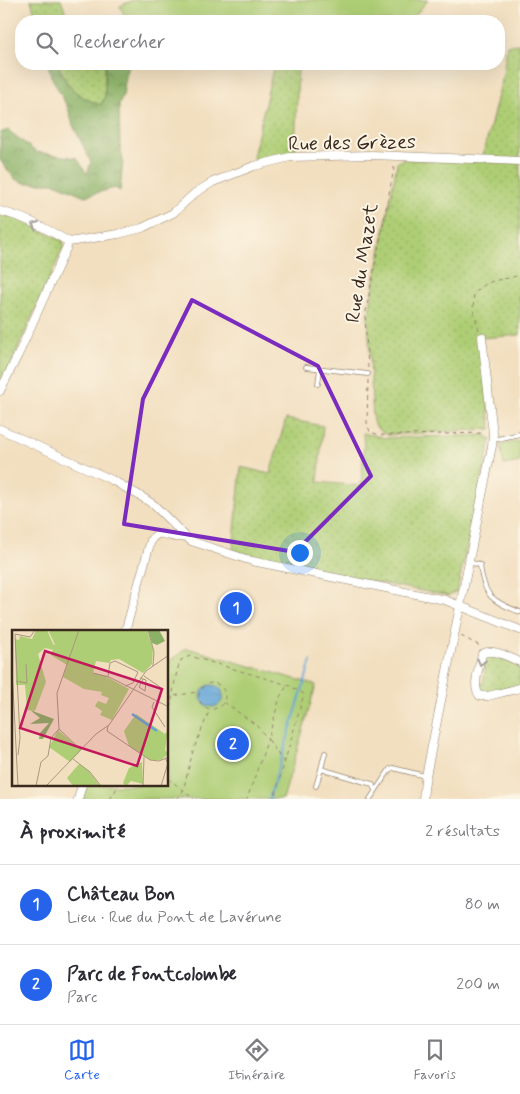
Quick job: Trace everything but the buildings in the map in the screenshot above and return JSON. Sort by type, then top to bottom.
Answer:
[{"type":"street","name":"Rue des Grèzes","points":[[69,242],[142,228],[173,212],[212,182],[254,166],[290,157],[396,156],[520,161]]},
{"type":"street","points":[[0,212],[14,215],[69,242],[18,356],[0,390]]},
{"type":"street","points":[[423,799],[493,437],[482,337]]},
{"type":"street","points":[[0,429],[112,480],[142,497],[154,504],[192,541],[252,561],[444,600],[520,630]]},
{"type":"street","points":[[125,630],[154,535],[159,533],[181,538],[185,536]]},
{"type":"street","points":[[520,662],[491,651],[486,651],[482,654],[476,685],[477,693],[480,696],[488,696],[520,688]]},
{"type":"street","points":[[78,799],[82,786]]},
{"type":"lane","points":[[306,367],[368,374]]},
{"type":"lane","points":[[318,384],[320,369]]},
{"type":"lane","points":[[493,437],[520,434]]},
{"type":"lane","points":[[468,562],[480,565],[484,586],[491,598],[498,604],[520,612]]},
{"type":"lane","points":[[316,786],[325,753]]},
{"type":"lane","points":[[370,799],[387,773],[393,768],[426,776]]},
{"type":"lane","points":[[320,769],[372,784],[375,790]]},
{"type":"path","name":"Rue du Mazet","points":[[396,156],[365,316],[368,374],[367,423],[370,432],[380,435],[487,432],[493,437]]},
{"type":"path","points":[[482,337],[476,326],[473,310],[474,294],[482,286],[493,280],[508,280],[520,275]]},
{"type":"path","points":[[454,634],[478,643],[486,651]]},
{"type":"path","points":[[169,712],[174,683],[181,660],[190,656],[288,685],[304,694],[274,799]]},
{"type":"path","points":[[169,694],[173,696],[198,692],[205,684],[214,683],[219,685],[224,692],[224,702]]},
{"type":"path","points":[[247,799],[268,739],[277,704],[288,685]]},
{"type":"path","points":[[198,692],[200,703],[204,707],[210,709],[218,707],[224,702]]},
{"type":"path","points":[[224,702],[256,724],[284,763]]},
{"type":"path","points":[[176,799],[183,791],[192,751],[210,709]]},
{"type":"path","points":[[169,779],[194,799]]},
{"type":"path","points":[[110,799],[118,786]]},
{"type":"highlighted area","points":[[192,300],[318,366],[371,476],[295,552],[124,524],[143,399]]},
{"type":"green space","points":[[31,0],[61,0],[67,15],[35,15]]},
{"type":"green space","points":[[133,0],[428,0],[415,15],[124,15],[120,6]]},
{"type":"green space","points":[[520,44],[520,161],[482,160],[505,70],[507,45]]},
{"type":"green space","points":[[50,70],[60,70],[69,85],[79,95],[101,105],[105,96],[105,70],[127,70],[123,95],[119,105],[120,146],[123,161],[120,191],[115,188],[85,196],[55,183],[25,183],[15,179],[0,160],[0,133],[8,130],[36,152],[77,158],[87,174],[91,162],[73,125],[68,108]]},
{"type":"green space","points":[[60,70],[105,70],[105,96],[101,105],[79,95],[69,85]]},
{"type":"green space","points":[[273,70],[298,70],[295,154],[258,163],[253,157]]},
{"type":"green space","points":[[402,159],[520,163],[520,335],[481,338],[491,429],[387,435],[378,429],[373,422],[368,317],[397,163]]},
{"type":"green space","points":[[0,214],[17,218],[63,241],[64,246],[0,388]]},
{"type":"green space","points":[[286,419],[323,426],[318,482],[361,486],[364,447],[363,433],[386,438],[485,435],[491,439],[457,591],[449,596],[289,566],[233,550],[241,467],[270,474]]},
{"type":"green space","points":[[520,441],[520,462],[504,465],[500,445]]},
{"type":"green space","points":[[187,648],[316,685],[283,799],[82,799],[85,786],[169,786],[169,661]]},
{"type":"green space","points":[[493,655],[520,666],[520,685],[484,693],[481,691],[479,682],[483,685],[485,669],[482,666],[485,657]]},
{"type":"water","points":[[212,685],[220,688],[223,696],[220,704],[212,707],[204,704],[201,696],[204,688]]},
{"type":"waterway","points":[[269,799],[311,661]]},
{"type":"place","name":"Château Bon","points":[[236,608]]},
{"type":"place","name":"Parc de Fontcolombe","points":[[233,744]]}]
